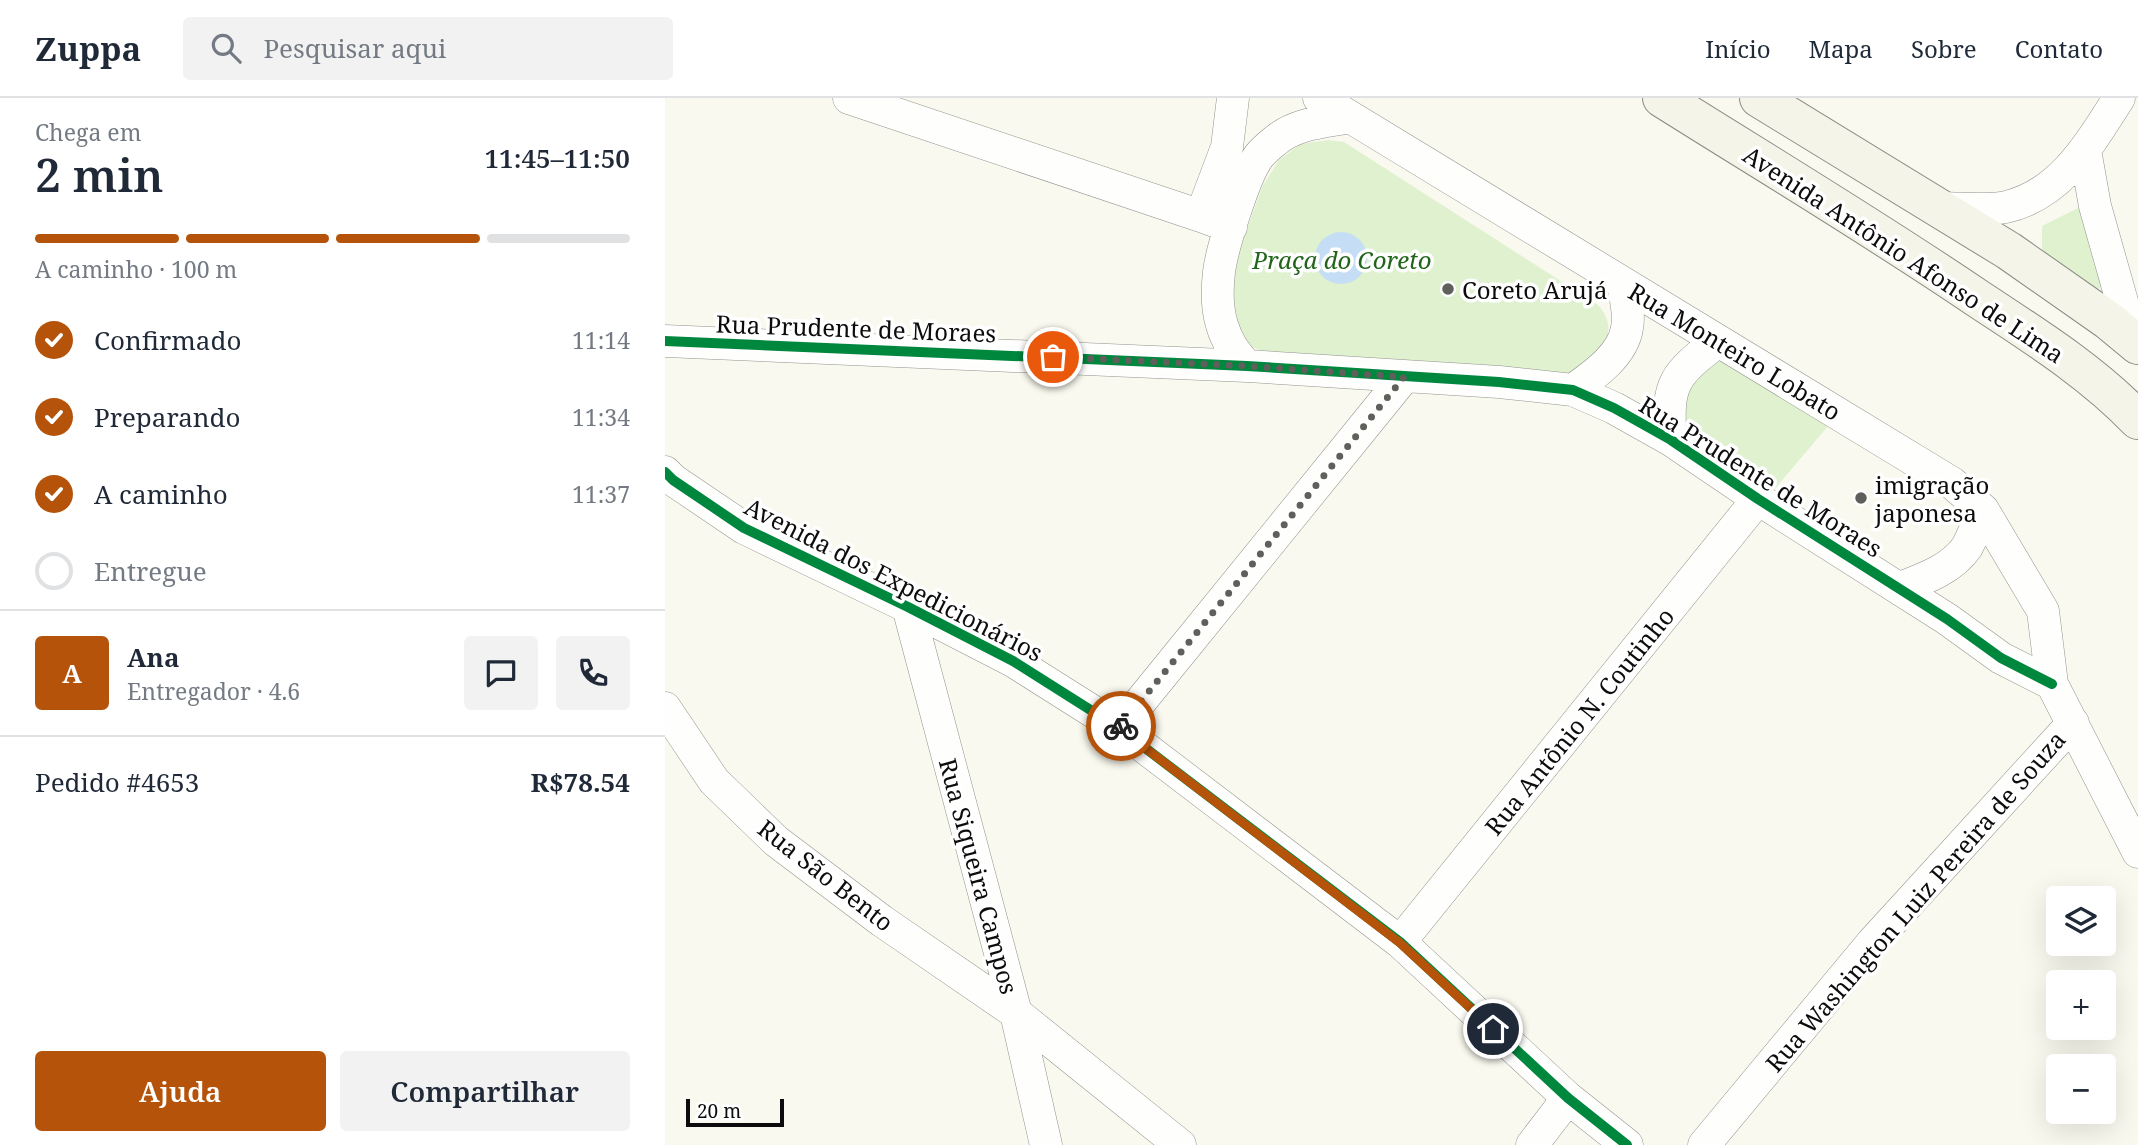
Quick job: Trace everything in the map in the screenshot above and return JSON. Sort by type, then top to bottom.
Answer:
[{"type":"main road","name":"Avenida Antônio Afonso de Lima","points":[[1662,98],[2010,320],[2102,384],[2138,420]]},
{"type":"main road","points":[[1759,98],[2009,251],[2109,321],[2138,345]]},
{"type":"main road","points":[[1906,252],[1936,208]]},
{"type":"street","points":[[849,98],[1231,227]]},
{"type":"street","points":[[1201,216],[1227,147],[1233,98]]},
{"type":"street","name":"Rua Monteiro Lobato","points":[[1319,98],[1952,483],[1983,510],[2043,611],[2052,684]]},
{"type":"street","points":[[1936,208],[2004,208],[2038,195],[2060,180],[2085,150],[2119,98]]},
{"type":"street","points":[[1247,366],[1230,347],[1221,323],[1219,270],[1245,185],[1258,157],[1276,140],[1293,129],[1350,117]]},
{"type":"street","points":[[2085,150],[2095,206],[2123,305],[2138,332]]},
{"type":"street","points":[[1573,390],[1600,370],[1618,348],[1627,328],[1623,283]]},
{"type":"street","name":"Rua Prudente de Moraes","points":[[665,341],[1247,366],[1573,390],[1614,408],[1671,440],[1758,499],[1900,588],[2001,658],[2052,684]]},
{"type":"street","points":[[1671,440],[1670,393],[1683,370],[1718,341]]},
{"type":"street","points":[[1119,728],[1404,377]]},
{"type":"street","name":"Avenida dos Expedicionários","points":[[665,472],[744,528],[1013,661],[1119,728],[1400,943],[1568,1098],[1627,1145]]},
{"type":"street","name":"Rua Antônio N. Coutinho","points":[[1400,943],[1758,499]]},
{"type":"street","points":[[1900,588],[1929,577],[1950,564],[1966,548],[1983,510]]},
{"type":"street","name":"Rua Siqueira Campos","points":[[908,607],[1016,1013],[1046,1145]]},
{"type":"street","points":[[2052,684],[2138,852]]},
{"type":"street","name":"Rua São Bento","points":[[665,708],[714,781],[776,841],[882,921],[1016,1013],[1180,1145]]},
{"type":"street","name":"Rua Washington Luiz Pereira de Souza","points":[[1704,1145],[1872,943],[2073,723]]},
{"type":"street","points":[[1532,1145],[1568,1098]]},
{"type":"green space","name":"Praça do Coreto","points":[[1328,140],[1344,142],[1598,305],[1606,316],[1608,326],[1605,350],[1574,374],[1560,374],[1266,352],[1248,346],[1238,331],[1228,300],[1232,271],[1262,187],[1279,160],[1301,144]]},
{"type":"green space","points":[[2082,206],[2113,282],[2091,292],[2042,269],[2042,226]]},
{"type":"green space","points":[[1718,357],[1829,425],[1773,491],[1683,431],[1684,393]]},
{"type":"water","points":[[1341,232],[1351,234],[1359,240],[1365,248],[1365,268],[1359,276],[1351,282],[1341,284],[1331,282],[1323,276],[1317,268],[1315,258],[1317,248],[1323,240],[1331,234]]},
{"type":"cycle path","points":[[665,341],[1247,366],[1499,382],[1573,390],[1614,408],[1671,440],[1758,499],[1947,619],[2001,658],[2052,684]]},
{"type":"cycle path","points":[[665,472],[744,528],[1013,661],[1119,728],[1400,942],[1568,1098],[1627,1145]]},
{"type":"way so far","points":[[1053,357],[1404,377],[1121,726]]},
{"type":"place","name":"Coreto Arujá","points":[[1448,289]]},
{"type":"place","name":"imigração japonesa","points":[[1861,498]]},
{"type":"route","points":[[1121,726],[1119,728],[1400,943],[1493,1029]]}]
